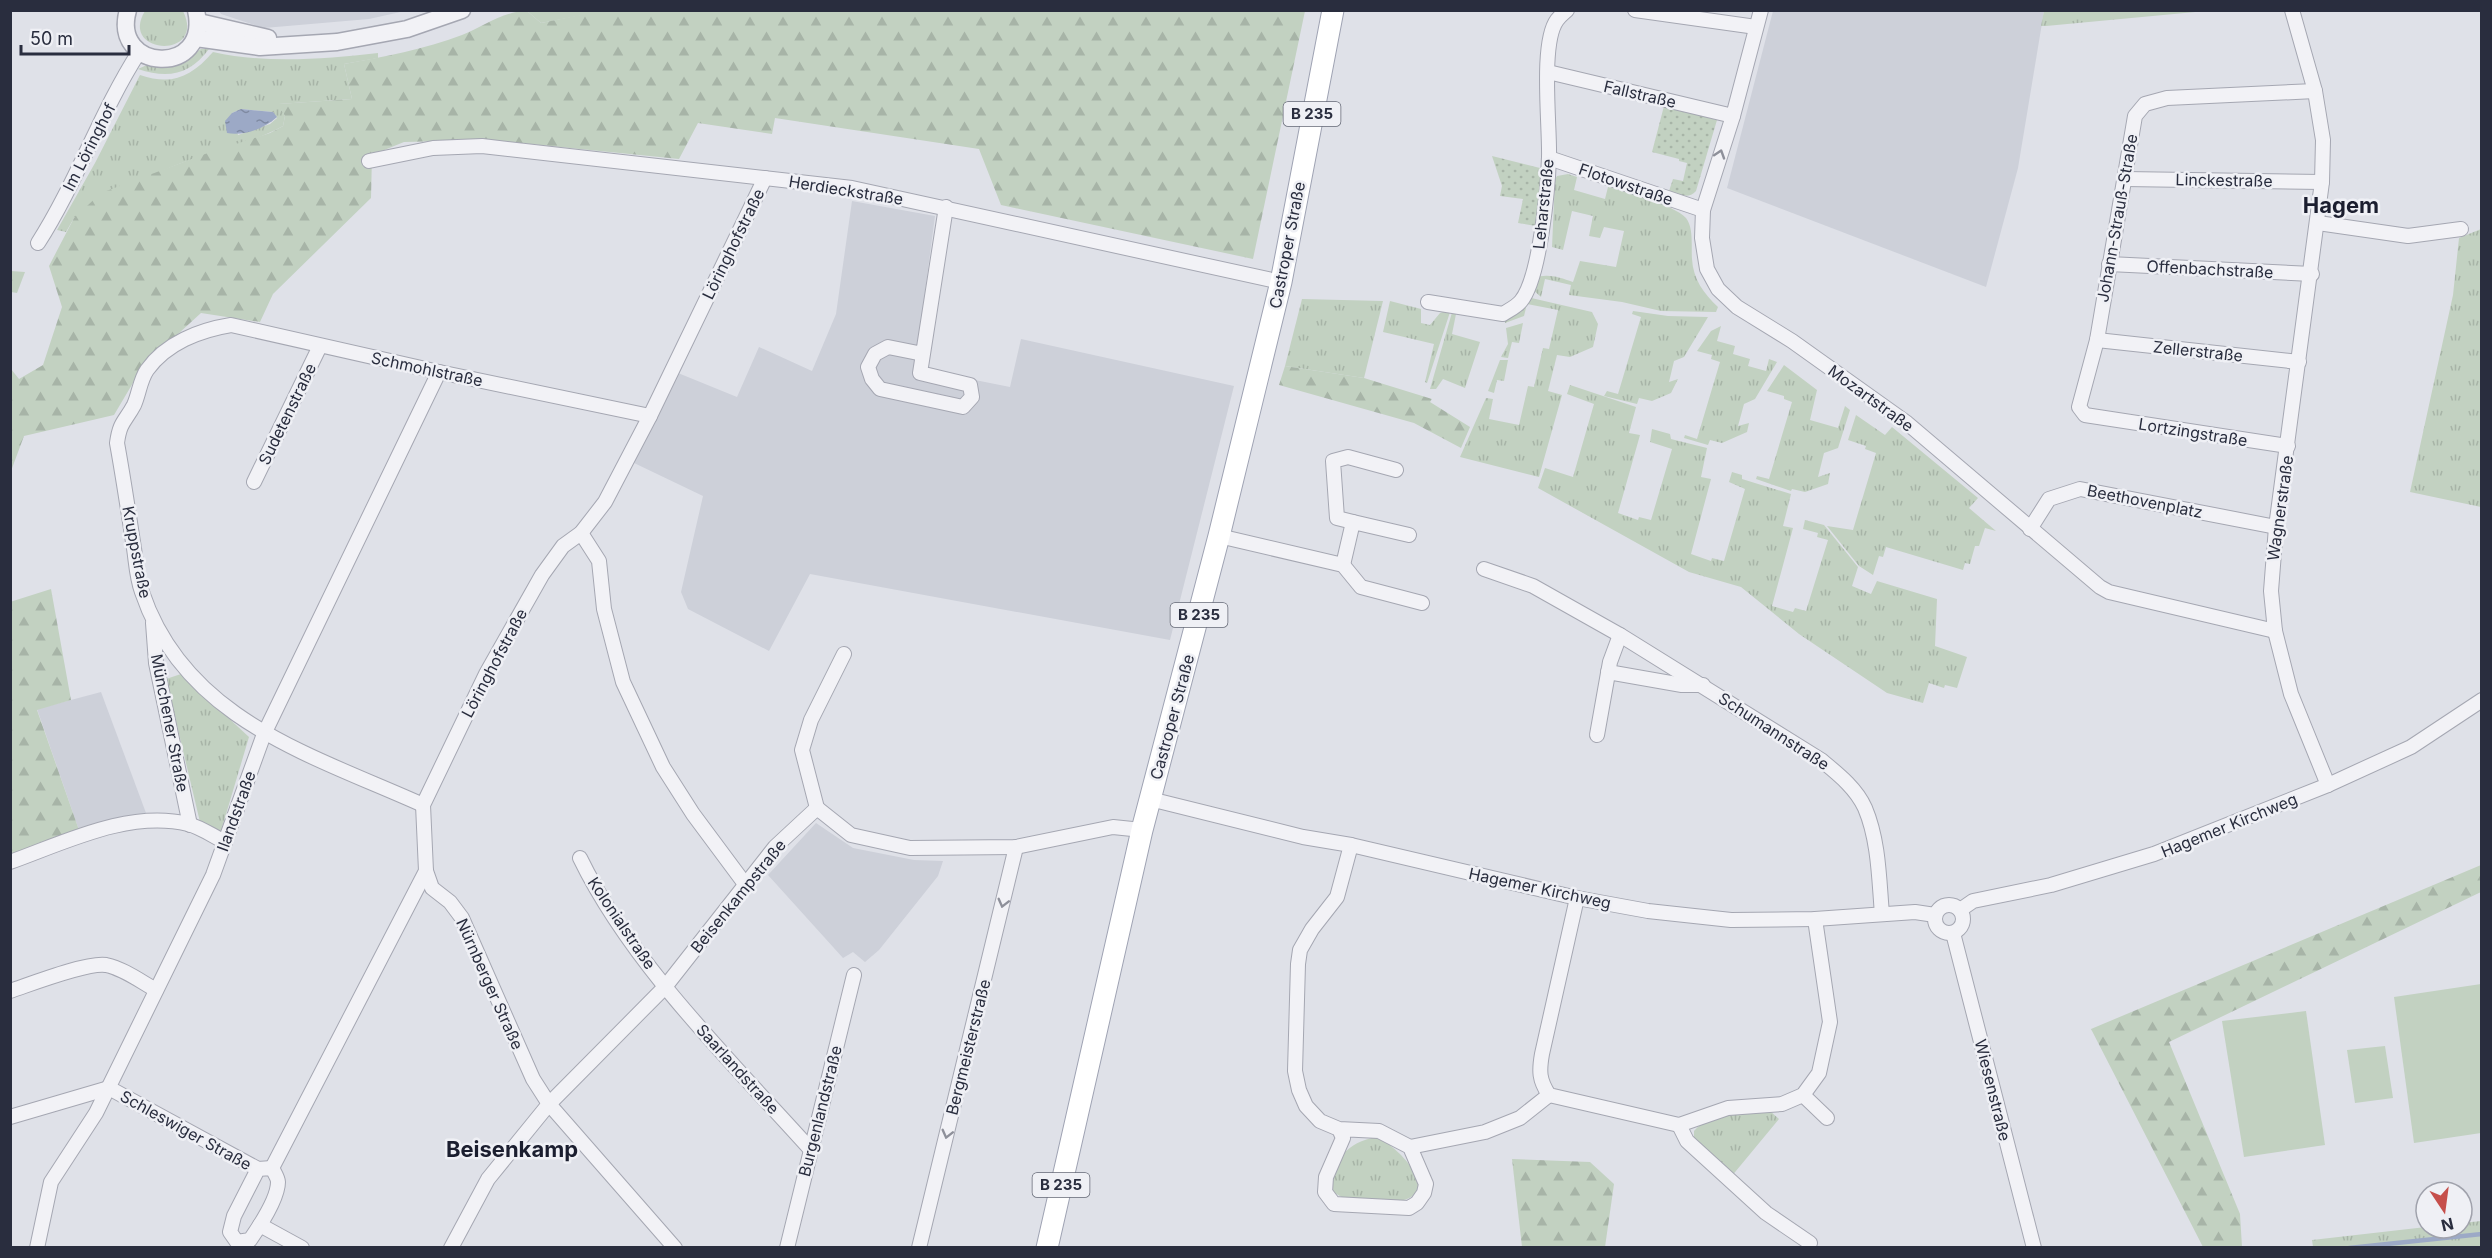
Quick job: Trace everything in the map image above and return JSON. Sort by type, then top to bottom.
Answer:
[{"type":"main road","name":"Castroper Straße","points":[[1047,1248],[1142,830],[1219,536],[1281,282],[1333,10]]},
{"type":"street","points":[[127,11],[127,34],[132,44],[140,52],[158,59],[177,57],[188,49],[197,23],[260,46],[304,44],[369,38],[407,29],[462,10]]},
{"type":"street","name":"Leharstraße","points":[[1428,302],[1503,314],[1521,302],[1526,293],[1541,245],[1549,158],[1548,72],[1551,35],[1556,21],[1567,10]]},
{"type":"street","points":[[1635,10],[1756,27]]},
{"type":"street","name":"Mozartstraße","points":[[1761,10],[1733,116],[1702,210],[1702,237],[1707,269],[1718,289],[1731,301],[1792,341],[1907,423],[2100,587],[2109,592],[2275,631]]},
{"type":"street","name":"Wagnerstraße","points":[[2292,10],[2314,91],[2323,140],[2322,182],[2312,274],[2276,527],[2271,591],[2275,631],[2291,694],[2328,785]]},
{"type":"street","name":"Im Löringhof","points":[[38,243],[53,220],[90,142],[140,52]]},
{"type":"street","name":"Fallstraße","points":[[1548,72],[1733,116]]},
{"type":"street","name":"Johann-Strauß-Straße","points":[[2099,418],[2085,416],[2079,407],[2097,340],[2135,116],[2145,104],[2167,98],[2314,91]]},
{"type":"street","name":"Herdieckstraße","points":[[369,161],[432,148],[482,146],[852,188],[1281,282]]},
{"type":"street","name":"Flotowstraße","points":[[1549,158],[1702,210]]},
{"type":"street","name":"Löringhofstraße","points":[[426,871],[423,805],[486,674],[542,575],[563,546],[581,533],[605,502],[650,417],[765,178]]},
{"type":"street","name":"Linckestraße","points":[[2125,179],[2322,182]]},
{"type":"street","points":[[923,354],[888,347],[875,354],[868,367],[872,379],[880,389],[963,407],[972,397],[970,385],[920,374],[946,207]]},
{"type":"street","points":[[2318,223],[2408,236],[2461,229]]},
{"type":"street","name":"Offenbachstraße","points":[[2109,264],[2312,274]]},
{"type":"street","name":"Schmohlstraße","points":[[204,330],[231,325],[650,417]]},
{"type":"street","name":"Kruppstraße","points":[[204,330],[179,342],[153,363],[146,372],[134,406],[119,426],[117,443],[141,590],[153,621],[182,666],[218,703],[264,734],[423,805]]},
{"type":"street","name":"Zellerstraße","points":[[2097,340],[2299,362]]},
{"type":"street","name":"Sudetenstraße","points":[[254,482],[320,346]]},
{"type":"street","name":"Ilandstraße","points":[[37,1248],[51,1182],[82,1138],[109,1088],[213,875],[264,734],[439,372]]},
{"type":"street","name":"Lortzingstraße","points":[[2099,418],[2288,446]]},
{"type":"street","points":[[1396,470],[1348,457],[1334,461],[1337,518],[1409,535]]},
{"type":"street","name":"Beethovenplatz","points":[[2030,529],[2049,499],[2080,489],[2276,527]]},
{"type":"street","points":[[1343,565],[1353,522]]},
{"type":"street","points":[[581,533],[599,561],[604,609],[623,682],[663,766],[693,814],[745,884]]},
{"type":"street","points":[[1219,536],[1343,565],[1361,587],[1422,603]]},
{"type":"street","name":"Schumannstraße","points":[[1484,569],[1533,586],[1620,635],[1821,760],[1846,781],[1865,808],[1876,848],[1882,914]]},
{"type":"street","name":"Münchener Straße","points":[[153,621],[156,663],[190,825]]},
{"type":"street","points":[[1597,735],[1608,672],[1620,635]]},
{"type":"street","points":[[844,654],[811,720],[802,750],[817,808],[851,835],[910,848],[1016,847],[1113,826],[1142,830]]},
{"type":"street","name":"Schumannstraße","points":[[1608,672],[1682,685],[1703,685]]},
{"type":"street","name":"Hagemer Kirchweg","points":[[1150,799],[1303,837],[1351,845],[1577,898],[1648,911],[1731,920],[1815,919],[1915,912],[1935,915],[1941,907],[1948,905],[1960,910],[1974,901],[2051,885],[2154,854],[2328,785],[2411,747],[2481,700]]},
{"type":"street","name":"Beisenkampstraße","points":[[451,1248],[488,1179],[549,1104],[666,987],[775,847],[817,808]]},
{"type":"street","points":[[10,862],[124,823],[161,820],[190,825],[225,842]]},
{"type":"street","points":[[1351,845],[1337,897],[1300,950],[1295,1071],[1299,1090],[1306,1106],[1320,1121],[1339,1129],[1379,1131],[1410,1147],[1485,1132],[1520,1118],[1549,1095]]},
{"type":"street","name":"Bergmeisterstraße","points":[[920,1248],[1016,847]]},
{"type":"street","name":"Kolonialstraße","points":[[580,858],[596,889],[666,987]]},
{"type":"street","points":[[265,1169],[278,1181],[275,1194],[250,1240],[236,1245],[230,1232],[234,1216],[265,1169],[426,871]]},
{"type":"street","name":"Nürnberger Straße","points":[[426,871],[432,888],[450,902],[462,918],[533,1079],[549,1104],[675,1248]]},
{"type":"street","points":[[1577,898],[1539,1073],[1542,1085],[1549,1095],[1679,1125],[1728,1108],[1782,1104],[1803,1095],[1819,1073],[1830,1022],[1815,919]]},
{"type":"street","points":[[1935,915],[1935,923],[1939,929],[1946,933],[1953,933],[1963,924],[1960,910]]},
{"type":"street","name":"Wiesenstraße","points":[[1953,933],[2034,1248]]},
{"type":"street","points":[[10,991],[70,972],[103,965],[122,970],[156,990]]},
{"type":"street","name":"Burgenlandstraße","points":[[787,1248],[854,975]]},
{"type":"street","name":"Saarlandstraße","points":[[666,987],[811,1150]]},
{"type":"street","name":"Schleswiger Straße","points":[[10,1117],[109,1088],[265,1169]]},
{"type":"street","points":[[1803,1095],[1827,1118]]},
{"type":"street","points":[[1679,1125],[1687,1141],[1766,1213],[1809,1243]]},
{"type":"street","points":[[1339,1129],[1343,1138],[1326,1177],[1325,1192],[1334,1204],[1409,1208],[1417,1203],[1424,1193],[1426,1184],[1410,1147]]},
{"type":"street","points":[[260,1225],[302,1248]]},
{"type":"shaded area","points":[[219,11],[405,11],[369,19],[264,28],[221,14]]},
{"type":"shaded area","points":[[1773,11],[2044,11],[2018,168],[1986,287],[1727,188]]},
{"type":"shaded area","points":[[852,201],[935,216],[915,368],[1010,387],[1021,339],[1234,386],[1170,640],[810,574],[769,651],[688,609],[681,592],[703,496],[632,462],[678,373],[737,397],[759,347],[812,371],[836,314]]},
{"type":"shaded area","points":[[101,692],[146,813],[80,833],[37,709]]},
{"type":"shaded area","points":[[816,823],[853,848],[914,860],[943,861],[938,876],[879,950],[865,962],[853,952],[843,958],[768,875]]},
{"type":"green space","points":[[605,10],[1305,11],[1253,259],[1001,205],[979,149],[775,118],[772,134],[698,123],[679,159],[491,140],[404,142],[372,155],[371,198],[273,294],[260,322],[201,313],[143,366],[114,415],[24,436],[11,471],[11,369],[19,379],[43,365],[62,307],[49,266],[74,218],[101,193],[205,154],[270,133],[283,126],[285,116],[278,104],[352,99],[344,64],[433,44],[462,35],[501,16],[518,12],[527,11],[541,23]]},
{"type":"green space","points":[[2044,10],[2206,11],[2041,26]]},
{"type":"green space","points":[[145,11],[183,11],[187,27],[183,38],[174,44],[163,46],[151,43],[143,36],[140,26]]},
{"type":"green space","points":[[527,11],[605,11],[541,23]]},
{"type":"green space","points":[[201,49],[209,49],[194,64],[178,72],[159,74],[138,69],[149,64],[171,66]]},
{"type":"green space","points":[[213,52],[274,59],[378,53],[378,58],[344,64],[352,99],[279,104],[285,116],[283,126],[270,133],[157,173],[74,218],[66,232],[57,230],[95,163],[140,75],[162,80],[171,79],[189,73]],"holes":[[[241,109],[273,112],[277,118],[270,124],[238,135],[232,113]]]},
{"type":"green space","points":[[1664,106],[1717,120],[1696,191],[1690,195],[1683,196],[1669,191],[1673,179],[1683,181],[1687,163],[1652,152]]},
{"type":"green space","points":[[1492,156],[1540,168],[1540,199],[1536,226],[1518,223],[1523,199],[1500,196],[1502,186]]},
{"type":"green space","points":[[1568,174],[1577,177],[1574,190],[1605,199],[1608,187],[1616,189],[1671,208],[1686,218],[1691,232],[1692,259],[1697,280],[1718,307],[1716,312],[1661,311],[1622,302],[1569,295],[1571,285],[1545,279],[1541,297],[1531,288],[1533,278],[1544,276],[1553,276],[1573,282],[1580,261],[1616,267],[1624,231],[1604,227],[1600,238],[1589,236],[1593,216],[1572,211],[1563,250],[1552,247],[1555,179],[1557,176]]},
{"type":"green space","points":[[2482,229],[2481,507],[2410,492],[2453,295],[2459,238]]},
{"type":"green space","points":[[11,271],[25,272],[17,293],[11,292]]},
{"type":"green space","points":[[1527,297],[1592,312],[1598,324],[1593,347],[1570,357],[1557,355],[1548,391],[1562,395],[1539,477],[1460,457],[1486,398],[1493,399],[1489,419],[1519,425],[1528,386],[1534,387],[1543,348],[1549,349],[1558,310],[1527,304],[1524,316],[1505,323],[1505,319]]},
{"type":"green space","points":[[1302,299],[1383,301],[1364,378],[1285,366]]},
{"type":"green space","points":[[1390,301],[1421,309],[1421,323],[1430,325],[1440,313],[1451,309],[1427,383],[1425,382],[1434,344],[1383,332]]},
{"type":"green space","points":[[1453,309],[1457,309],[1452,334],[1480,342],[1465,388],[1443,379],[1436,389],[1430,389]]},
{"type":"green space","points":[[1633,311],[1668,316],[1708,317],[1684,357],[1674,361],[1669,382],[1678,379],[1671,393],[1652,401],[1639,398],[1637,404],[1604,396],[1607,391],[1618,394],[1641,317],[1632,314]]},
{"type":"green space","points":[[1523,323],[1519,343],[1512,342],[1508,358],[1501,357],[1508,344],[1506,328]]},
{"type":"green space","points":[[1721,326],[1717,341],[1735,346],[1733,354],[1750,359],[1748,366],[1766,371],[1769,359],[1777,362],[1755,399],[1744,404],[1738,426],[1749,423],[1747,432],[1722,443],[1710,440],[1708,445],[1684,438],[1685,435],[1697,439],[1720,362],[1711,359],[1712,355],[1697,351],[1711,331]]},
{"type":"green space","points":[[1500,360],[1508,360],[1504,381],[1497,380],[1494,393],[1488,391]]},
{"type":"green space","points":[[1784,365],[1817,390],[1810,420],[1838,428],[1845,406],[1850,410],[1838,448],[1824,453],[1818,477],[1830,473],[1828,484],[1805,492],[1792,489],[1791,491],[1756,479],[1757,476],[1769,479],[1792,402],[1784,399],[1784,396],[1767,391]]},
{"type":"green space","points":[[1285,366],[1364,378],[1432,399],[1430,402],[1470,427],[1461,448],[1414,423],[1279,385]]},
{"type":"green space","points":[[1570,385],[1636,407],[1629,433],[1640,435],[1618,513],[1638,520],[1639,517],[1651,520],[1672,449],[1650,442],[1652,429],[1670,434],[1671,439],[1707,448],[1701,477],[1711,479],[1691,554],[1711,561],[1712,558],[1724,561],[1745,489],[1729,482],[1732,472],[1742,475],[1742,479],[1791,494],[1783,526],[1793,528],[1772,606],[1793,612],[1795,608],[1806,611],[1828,540],[1817,537],[1818,533],[1803,529],[1805,520],[1824,525],[1858,567],[1852,586],[1871,594],[1877,581],[1937,599],[1935,646],[1967,657],[1957,688],[1945,685],[1944,688],[1929,683],[1923,703],[1887,693],[1799,634],[1741,587],[1689,572],[1538,488],[1545,468],[1573,477],[1594,404],[1567,394]]},
{"type":"green space","points":[[1856,415],[1885,435],[1892,427],[1978,498],[1969,508],[1996,531],[1985,528],[1979,546],[1975,546],[1970,564],[1965,563],[1963,570],[1886,547],[1883,557],[1879,556],[1873,575],[1859,566],[1827,526],[1853,530],[1876,453],[1865,449],[1866,446],[1848,440]]},
{"type":"green space","points":[[51,589],[71,700],[37,710],[80,833],[10,856],[10,602]]},
{"type":"green space","points":[[181,674],[249,737],[221,831],[200,822],[166,679]]},
{"type":"green space","points":[[2481,865],[2481,892],[2169,1042],[2240,1214],[2242,1247],[2203,1247],[2091,1029]]},
{"type":"green space","points":[[2481,984],[2481,1133],[2414,1143],[2394,997]]},
{"type":"green space","points":[[2306,1011],[2325,1145],[2244,1157],[2222,1021]]},
{"type":"green space","points":[[2385,1046],[2393,1098],[2355,1103],[2347,1050]]},
{"type":"green space","points":[[1770,1111],[1779,1119],[1731,1177],[1694,1142],[1694,1131],[1701,1124],[1719,1116]]},
{"type":"green space","points":[[1377,1137],[1393,1147],[1410,1165],[1416,1175],[1418,1185],[1416,1193],[1401,1201],[1385,1202],[1345,1199],[1333,1192],[1334,1171],[1343,1155],[1357,1143]]},
{"type":"green space","points":[[1512,1159],[1590,1162],[1614,1184],[1605,1247],[1522,1247]]},
{"type":"green space","points":[[2481,1221],[2481,1247],[2313,1247],[2312,1240],[2414,1228],[2414,1240],[2474,1240],[2474,1222]]},
{"type":"water","points":[[241,109],[273,112],[277,117],[253,131],[227,133],[225,121],[232,113]]},
{"type":"waterway","points":[[2349,1248],[2482,1234]]},
{"type":"district","name":"Hagem","points":[[2341,205]]},
{"type":"district","name":"Beisenkamp","points":[[512,1149]]}]
